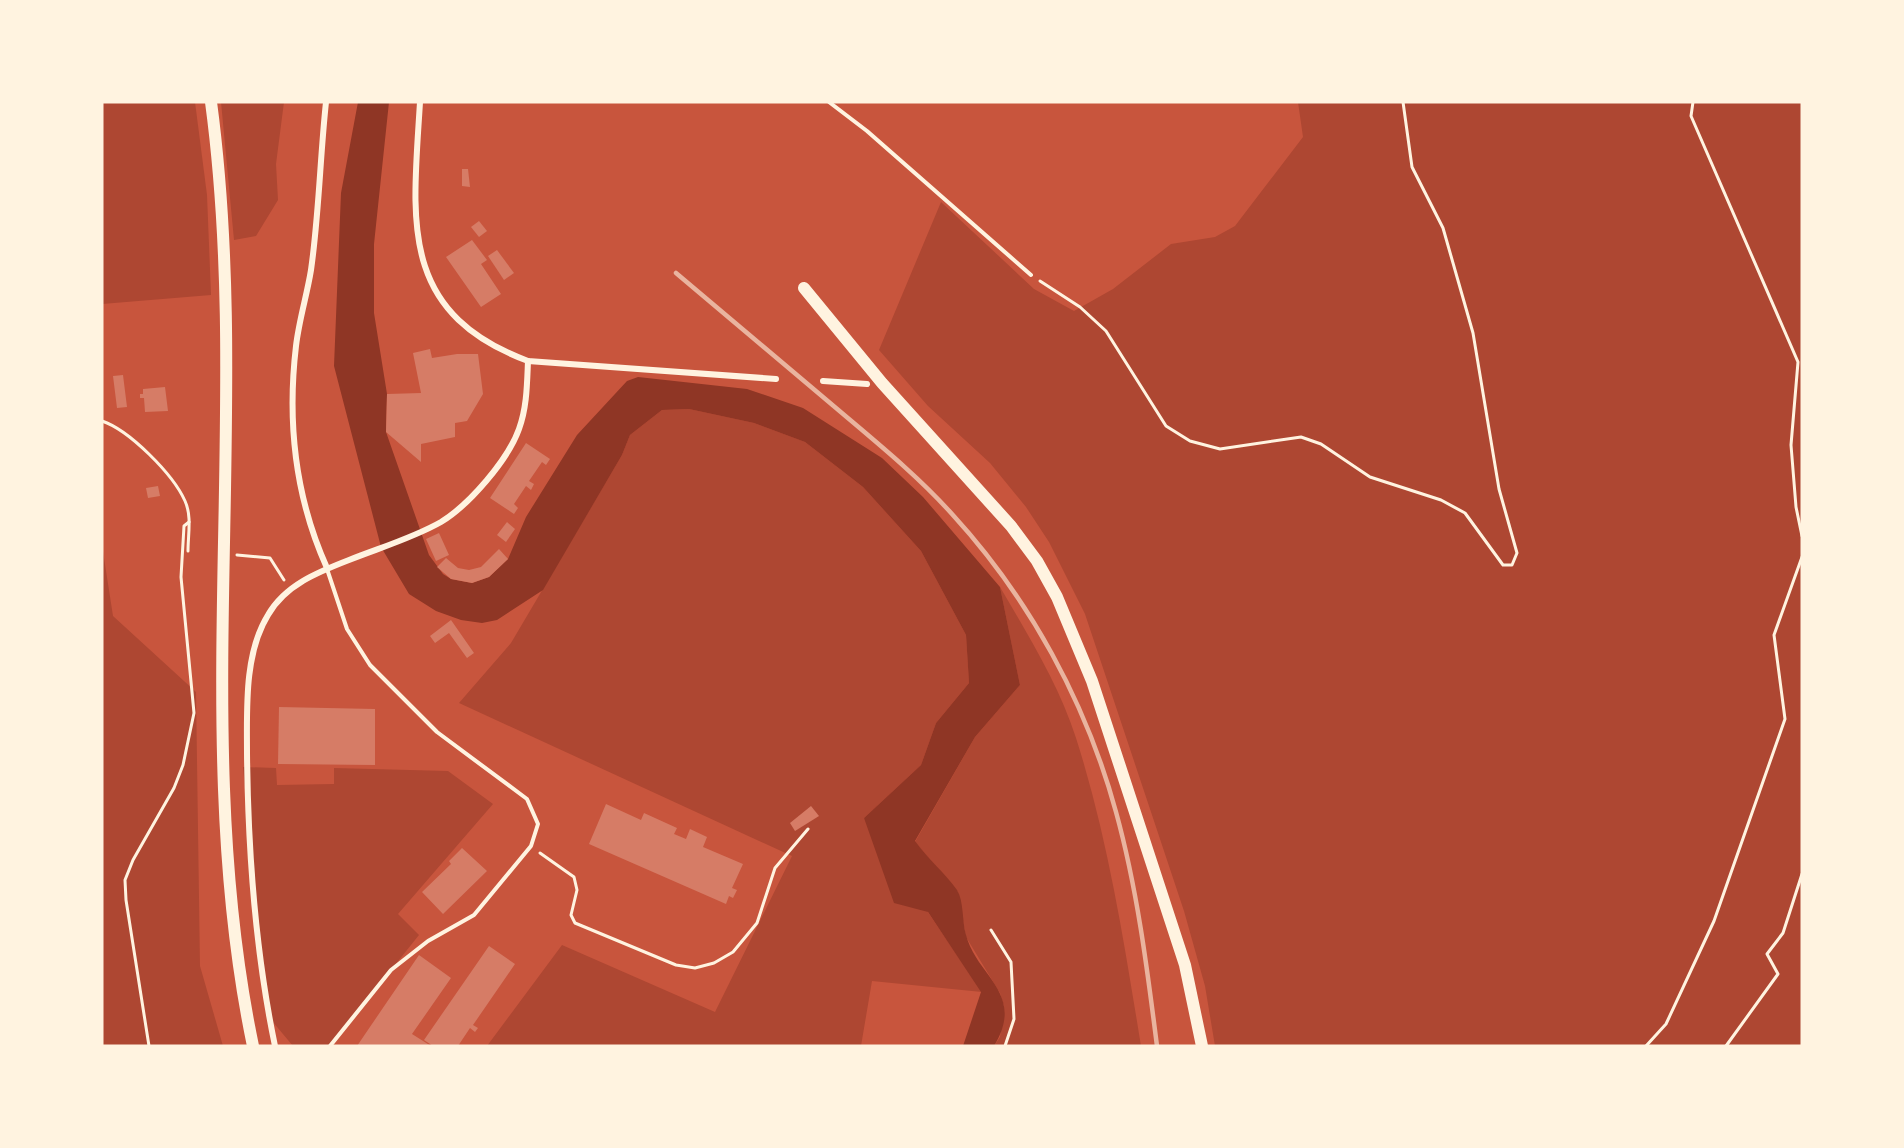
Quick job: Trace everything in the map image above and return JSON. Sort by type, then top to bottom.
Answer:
[{"type":"main road","points":[[211,102],[219,170],[227,314],[225,791],[235,945],[253,1046]]},
{"type":"main road","points":[[804,288],[882,383],[1011,526],[1037,561],[1057,597],[1072,628],[1092,681],[1185,965],[1202,1046]]},
{"type":"street","points":[[326,102],[311,270],[296,344],[291,405],[294,453],[309,521],[327,568]]},
{"type":"street","points":[[420,102],[415,207],[418,242],[427,275],[450,311],[467,327],[504,352],[528,361],[776,379]]},
{"type":"street","points":[[275,1046],[260,957],[247,802],[247,727],[251,666],[258,634],[268,613],[290,589],[327,568],[422,531],[442,521],[465,503],[506,452],[518,430],[524,409],[528,361]]},
{"type":"street","points":[[823,381],[867,384]]},
{"type":"lane","points":[[829,102],[867,131],[1031,275]]},
{"type":"lane","points":[[327,568],[347,629],[370,665],[437,732],[527,799],[538,824],[531,846],[474,915],[428,941],[390,970],[330,1046]]},
{"type":"path","points":[[1031,275],[1080,307],[1106,331],[1166,426],[1190,441],[1220,450],[1301,437],[1322,444],[1370,477],[1441,500],[1465,513],[1503,565],[1512,565],[1517,554],[1499,489],[1473,333],[1443,228],[1412,167],[1403,102]]},
{"type":"path","points":[[1693,102],[1691,116],[1798,362],[1791,446],[1796,507],[1802,536]]},
{"type":"path","points":[[102,421],[147,453],[171,478],[186,502],[189,522],[188,551]]},
{"type":"path","points":[[149,1046],[126,900],[125,880],[133,860],[174,788],[183,765],[194,713],[181,577],[184,526],[189,522]]},
{"type":"path","points":[[237,555],[270,558],[290,589]]},
{"type":"path","points":[[1646,1046],[1666,1024],[1714,921],[1785,719],[1774,635],[1802,557]]},
{"type":"path","points":[[531,846],[574,877],[577,890],[571,915],[575,922],[676,965],[695,968],[714,963],[733,952],[757,922],[775,868],[808,829]]},
{"type":"path","points":[[1726,1046],[1778,974],[1767,954],[1783,933],[1802,874]]},
{"type":"path","points":[[991,930],[1011,962],[1014,1019],[1005,1046]]},
{"type":"shaded area","points":[[102,102],[195,102],[207,195],[211,295],[102,304]]},
{"type":"shaded area","points":[[221,102],[284,102],[276,164],[278,200],[256,236],[234,240]]},
{"type":"shaded area","points":[[358,102],[389,102],[374,244],[374,313],[387,394],[386,432],[429,555],[443,574],[451,579],[472,583],[489,577],[508,559],[526,517],[577,435],[627,381],[638,377],[747,389],[803,408],[882,458],[923,497],[1000,587],[1020,685],[975,737],[915,841],[957,890],[961,900],[966,935],[972,950],[1002,999],[1005,1012],[1002,1028],[994,1046],[963,1046],[981,992],[928,912],[894,903],[864,818],[921,765],[936,723],[969,683],[966,635],[921,551],[863,487],[805,442],[754,423],[689,409],[662,410],[630,435],[622,455],[543,590],[497,620],[482,623],[461,620],[436,611],[409,594],[381,547],[334,366],[341,193]]},
{"type":"shaded area","points":[[1298,102],[1802,102],[1802,1046],[1215,1046],[1205,986],[1184,911],[1085,614],[1049,542],[1026,507],[990,463],[928,406],[879,350],[941,202],[1034,289],[1074,311],[1113,289],[1171,244],[1215,237],[1235,226],[1303,137]]},
{"type":"shaded area","points":[[689,409],[754,423],[805,442],[863,487],[921,551],[966,635],[969,683],[936,723],[921,765],[864,818],[982,992],[872,981],[861,1046],[487,1046],[562,945],[715,1012],[792,856],[459,703],[511,643],[622,455],[630,435],[662,410]]},
{"type":"shaded area","points":[[102,545],[113,616],[196,692],[200,966],[223,1046],[102,1046]]},
{"type":"shaded area","points":[[1000,587],[1052,680],[1076,738],[1106,852],[1141,1046],[994,1046],[1000,1037],[1004,1006],[1000,993],[966,937],[958,892],[915,842],[975,737],[1020,685]]},
{"type":"shaded area","points":[[243,767],[276,768],[277,785],[334,784],[334,768],[448,771],[493,804],[398,914],[419,935],[330,1046],[293,1046],[267,1015]]},
{"type":"building","points":[[462,169],[468,169],[470,187],[462,186]]},
{"type":"building","points":[[479,221],[487,231],[479,237],[471,227]]},
{"type":"building","points":[[472,240],[487,260],[481,264],[501,294],[481,307],[446,257]]},
{"type":"building","points":[[497,250],[514,273],[504,280],[488,256]]},
{"type":"building","points":[[430,349],[432,358],[457,354],[478,354],[483,394],[467,421],[455,423],[455,437],[421,444],[421,462],[386,432],[387,394],[421,393],[413,353]]},
{"type":"building","points":[[123,375],[127,407],[117,408],[113,376]]},
{"type":"building","points":[[165,387],[168,411],[145,412],[144,398],[140,398],[143,389]]},
{"type":"building","points":[[526,443],[550,459],[546,465],[542,462],[529,481],[534,484],[531,490],[526,486],[514,504],[518,508],[514,514],[490,498]]},
{"type":"building","points":[[158,486],[160,496],[148,498],[146,488]]},
{"type":"building","points":[[507,522],[515,529],[506,542],[497,535]]},
{"type":"building","points":[[439,533],[449,555],[436,561],[426,539]]},
{"type":"building","points":[[499,549],[508,559],[489,577],[472,583],[451,579],[437,567],[446,558],[458,568],[469,570],[481,567]]},
{"type":"building","points":[[451,620],[474,653],[467,658],[449,633],[435,643],[430,636]]},
{"type":"building","points":[[279,707],[375,709],[375,765],[278,764]]},
{"type":"building","points":[[606,804],[641,820],[644,813],[677,828],[674,834],[686,839],[690,829],[707,837],[703,847],[743,864],[732,888],[737,890],[733,898],[729,896],[726,904],[589,844]]},
{"type":"building","points":[[811,806],[819,816],[795,831],[790,823]]},
{"type":"building","points":[[462,848],[487,871],[443,914],[422,892],[451,864],[449,861]]},
{"type":"building","points":[[489,946],[515,964],[473,1025],[478,1028],[475,1032],[470,1028],[458,1046],[433,1046],[424,1040]]},
{"type":"building","points":[[419,955],[451,978],[412,1034],[431,1046],[357,1046]]},
{"type":"railway","points":[[676,273],[925,486],[980,546],[1030,616],[1052,653],[1089,731],[1116,812],[1136,899],[1157,1046]]}]
